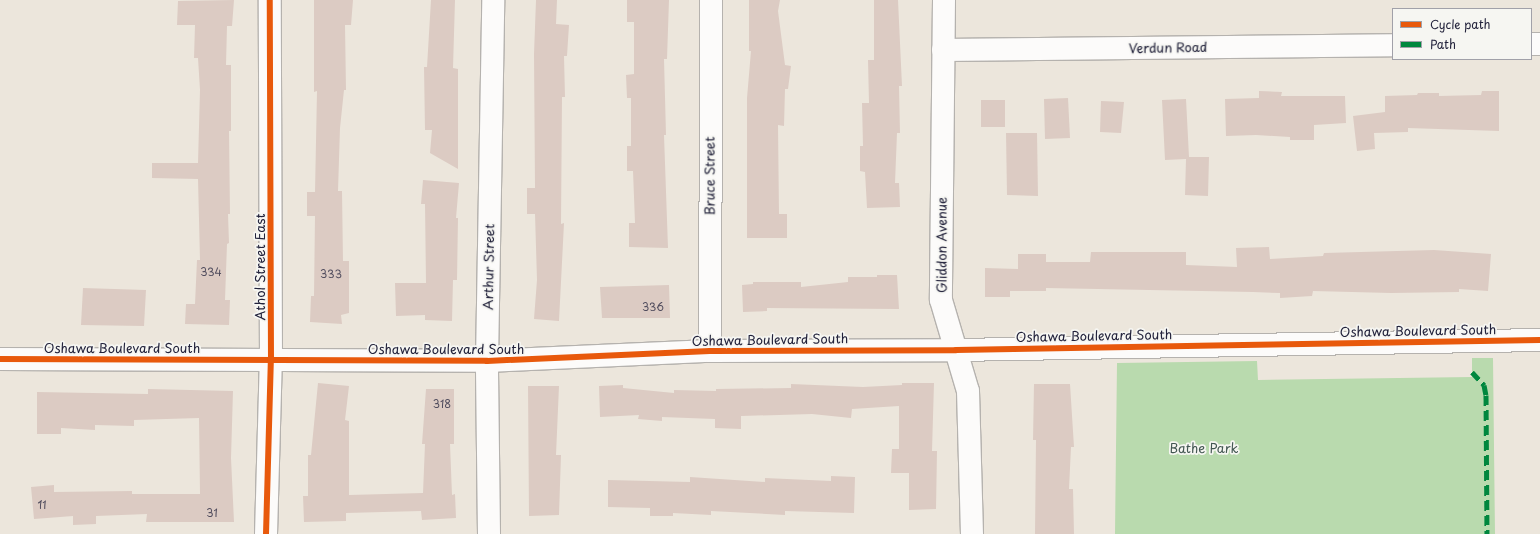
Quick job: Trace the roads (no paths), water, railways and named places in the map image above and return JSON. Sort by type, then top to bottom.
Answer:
[{"type":"street","name":"Athol Street East","points":[[266,534],[271,360],[270,0]]},
{"type":"street","name":"Arthur Street","points":[[489,534],[487,361],[493,0]]},
{"type":"street","name":"Bruce Street","points":[[710,351],[711,0]]},
{"type":"street","name":"Gliddon Avenue","points":[[944,0],[941,300],[968,391],[972,534]]},
{"type":"street","name":"Verdun Road","points":[[943,50],[1392,45]]},
{"type":"street","name":"Oshawa Boulevard South","points":[[0,359],[487,361],[710,351],[956,350],[1540,340]]},
{"type":"park label","name":"Bathe Park","points":[[1204,448]]}]
